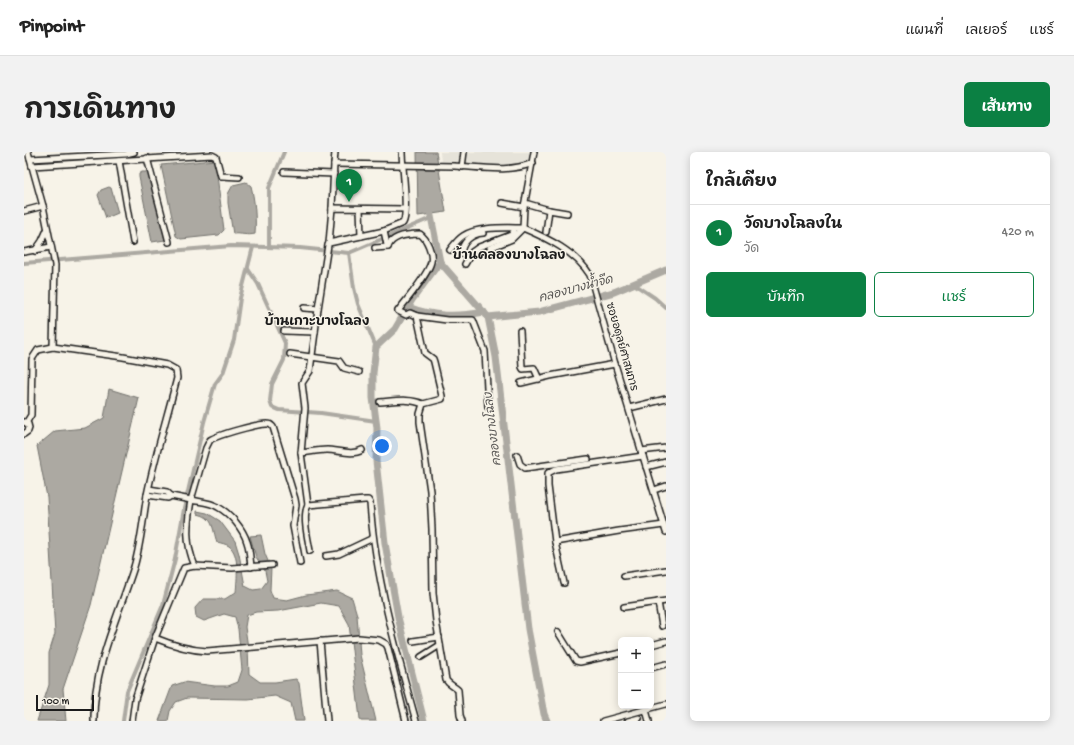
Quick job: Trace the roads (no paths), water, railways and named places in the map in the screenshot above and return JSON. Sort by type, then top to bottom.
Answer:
[{"type":"street","points":[[28,152],[43,206],[55,265],[53,347]]},
{"type":"street","points":[[30,158],[126,154],[134,152]]},
{"type":"street","points":[[310,550],[306,516],[306,508],[308,506],[306,482],[301,454],[305,408],[302,383],[310,371],[312,358],[328,244],[332,208],[335,152]]},
{"type":"street","points":[[328,244],[384,231],[402,223],[405,218],[405,209],[402,152]]},
{"type":"street","points":[[462,167],[464,152]]},
{"type":"street","points":[[490,248],[512,239],[518,230],[533,163],[534,152]]},
{"type":"street","points":[[32,166],[214,155],[216,157],[221,176],[239,177]]},
{"type":"street","points":[[147,158],[169,242]]},
{"type":"street","points":[[119,161],[133,242]]},
{"type":"street","points":[[334,164],[443,166],[501,169],[523,167],[533,163]]},
{"type":"street","points":[[284,172],[334,174]]},
{"type":"street","points":[[502,203],[524,205],[567,213]]},
{"type":"street","points":[[24,211],[43,206]]},
{"type":"street","points":[[332,208],[405,209]]},
{"type":"street","points":[[360,209],[361,236]]},
{"type":"street","points":[[546,232],[550,210]]},
{"type":"street","points":[[34,251],[42,241],[47,229]]},
{"type":"street","points":[[450,250],[457,240],[469,232],[488,229],[518,230]]},
{"type":"street","points":[[461,254],[463,245],[470,237],[474,235],[480,233],[518,230]]},
{"type":"street","points":[[465,264],[472,252],[479,247],[518,230]]},
{"type":"street","name":"ซอยอดุลย์ศาสนการ","points":[[518,230],[541,235],[560,246],[586,268],[593,280],[615,364],[642,454],[663,512],[666,532]]},
{"type":"street","points":[[384,231],[388,246]]},
{"type":"street","points":[[388,246],[390,241],[403,235],[420,234],[428,245],[431,263],[424,276],[398,311],[406,315],[410,313],[417,316],[447,320],[473,320],[486,351],[488,407]]},
{"type":"street","points":[[375,248],[388,246]]},
{"type":"street","points":[[24,252],[51,247]]},
{"type":"street","points":[[304,308],[318,309]]},
{"type":"street","points":[[380,402],[416,400],[423,404],[442,399],[433,359],[424,353],[418,328],[417,316]]},
{"type":"street","points":[[284,331],[315,332]]},
{"type":"street","points":[[520,331],[522,367],[523,369],[534,368],[539,379]]},
{"type":"street","points":[[24,434],[29,430],[29,426],[25,423],[31,415],[32,359],[38,350],[53,347],[167,365],[176,370],[177,378],[147,495],[139,546],[134,566],[103,657],[94,695],[94,721]]},
{"type":"street","points":[[290,354],[339,361],[344,368],[359,372]]},
{"type":"street","points":[[521,383],[615,364]]},
{"type":"street","points":[[629,408],[666,399]]},
{"type":"street","points":[[423,404],[420,414],[420,422],[430,491],[432,529],[432,593],[446,680],[451,686],[456,688],[462,721]]},
{"type":"street","points":[[195,566],[188,545],[189,500],[210,440],[254,426],[270,424],[273,427],[296,502],[293,526],[300,563]]},
{"type":"street","points":[[564,583],[555,542],[548,486],[548,473],[556,469],[642,454],[666,448]]},
{"type":"street","points":[[301,454],[317,450],[357,452],[362,450]]},
{"type":"street","points":[[517,455],[520,464],[525,468],[588,459]]},
{"type":"street","points":[[646,467],[666,462]]},
{"type":"street","points":[[654,490],[666,486]]},
{"type":"street","points":[[149,489],[167,492],[171,496],[178,498],[210,503],[218,507],[232,518],[240,527],[247,542],[251,567]]},
{"type":"street","points":[[147,495],[168,498],[171,496]]},
{"type":"street","points":[[308,506],[367,500],[370,503],[373,538],[402,671],[416,721]]},
{"type":"street","points":[[555,542],[664,525]]},
{"type":"street","points":[[326,556],[339,554],[373,538]]},
{"type":"street","points":[[132,721],[135,699],[155,638],[182,570],[186,567],[195,566],[232,568],[272,566]]},
{"type":"street","points":[[624,576],[666,570]]},
{"type":"street","points":[[624,608],[666,601]]},
{"type":"street","points":[[658,602],[662,626]]},
{"type":"street","points":[[558,632],[576,661],[580,662],[618,654]]},
{"type":"street","points":[[413,641],[439,637]]},
{"type":"street","points":[[155,638],[189,650],[207,651],[350,638],[379,640],[386,644],[388,648],[406,721]]},
{"type":"street","points":[[320,641],[327,721]]},
{"type":"street","points":[[654,644],[666,641]]},
{"type":"street","points":[[421,657],[440,645]]},
{"type":"street","points":[[654,667],[666,664]]},
{"type":"street","points":[[603,721],[666,704]]},
{"type":"street","points":[[646,710],[649,721]]},
{"type":"street","points":[[628,721],[639,718]]},
{"type":"waterway","points":[[269,247],[269,188],[284,152]]},
{"type":"waterway","name":"คลองบางโฉลง","points":[[429,206],[440,262],[488,317],[496,357],[528,629],[544,714],[547,721]]},
{"type":"waterway","points":[[24,263],[231,246],[300,248],[349,253],[431,218]]},
{"type":"waterway","points":[[123,721],[127,691],[163,605],[175,559],[184,509],[204,422],[215,384],[223,373],[234,340],[240,298],[253,247]]},
{"type":"waterway","points":[[349,253],[358,304],[376,347]]},
{"type":"waterway","points":[[424,721],[398,617],[385,543],[376,461],[377,428],[373,398],[373,373],[376,347],[395,329],[412,300],[440,262]]},
{"type":"waterway","points":[[248,269],[258,284],[285,343],[284,360],[272,384],[270,401],[272,407],[279,410],[321,413],[376,421]]},
{"type":"waterway","name":"คลองบางน้ำจืด","points":[[488,317],[539,312],[614,292],[666,270]]},
{"type":"waterway","points":[[634,284],[655,298],[666,308]]},
{"type":"waterway","points":[[408,307],[427,313],[446,315],[464,315],[484,312]]},
{"type":"place","name":"วัดบางโฉลงใน","points":[[349,202]]},
{"type":"district","name":"บ้านคลองบางโฉลง","points":[[509,256]]},
{"type":"district","name":"บ้านเกาะบางโฉลง","points":[[317,322]]}]
